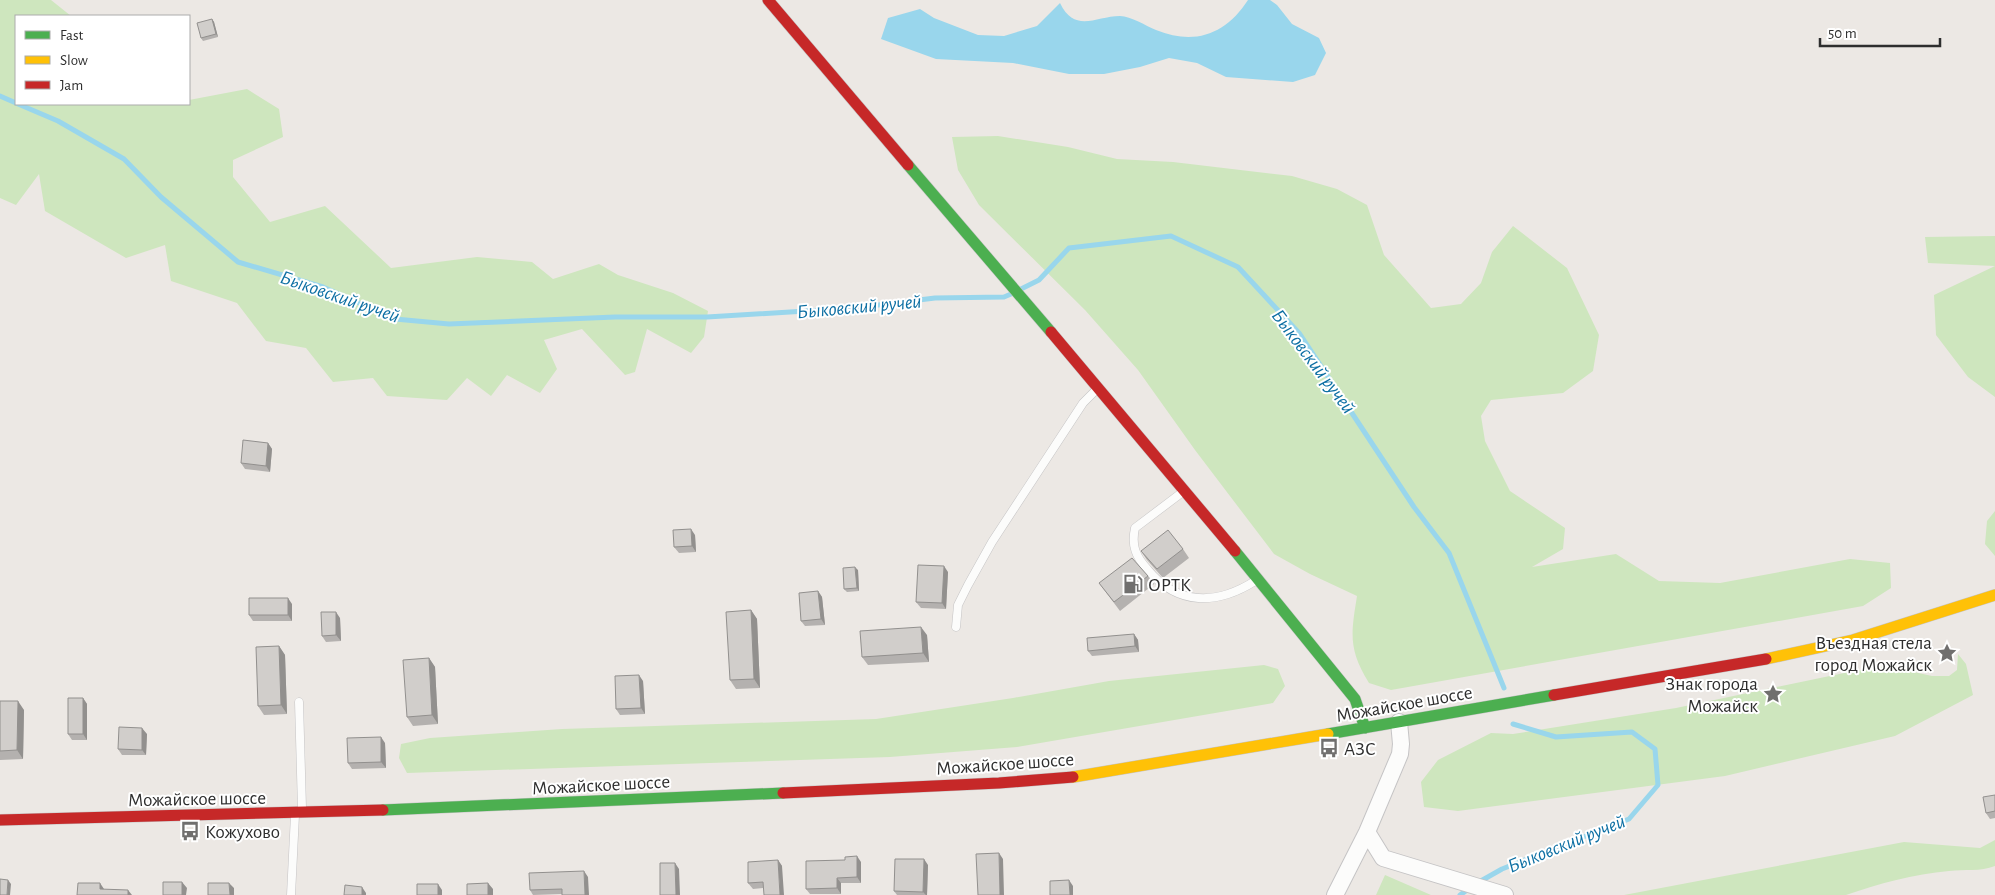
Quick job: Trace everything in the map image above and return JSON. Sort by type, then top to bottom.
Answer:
[{"type":"main road","points":[[768,0],[1186,490],[1355,699],[1365,728]]},
{"type":"main road","name":"Можайское шоссе","points":[[0,820],[299,813],[1036,780],[1073,776],[1792,655],[1853,640],[1995,595]]},
{"type":"street","points":[[1335,895],[1367,832],[1400,754],[1402,744],[1399,722]]},
{"type":"street","points":[[1367,832],[1384,858],[1505,895]]},
{"type":"lane","points":[[956,627],[958,605],[992,542],[1083,403],[1099,388]]},
{"type":"lane","points":[[1186,490],[1135,528],[1132,541],[1135,552],[1142,564],[1158,582],[1167,588],[1194,598],[1228,594],[1258,580]]},
{"type":"lane","points":[[291,895],[299,813],[299,702]]},
{"type":"green space","points":[[0,0],[51,0],[70,15],[15,15],[15,105],[190,105],[190,100],[247,89],[279,109],[283,137],[233,160],[233,177],[270,222],[325,206],[391,268],[477,257],[532,262],[553,279],[599,264],[618,275],[673,293],[708,311],[704,337],[691,353],[647,329],[635,372],[625,375],[582,329],[544,340],[557,369],[540,393],[507,375],[491,396],[467,378],[447,400],[387,396],[373,378],[333,382],[306,348],[266,341],[237,303],[171,281],[165,245],[126,258],[45,211],[39,174],[16,205],[0,198]]},
{"type":"green space","points":[[998,136],[1068,147],[1117,159],[1173,162],[1292,176],[1337,189],[1367,205],[1384,255],[1431,308],[1461,304],[1481,283],[1492,252],[1513,226],[1567,268],[1599,335],[1593,371],[1563,393],[1491,400],[1481,416],[1485,441],[1510,491],[1565,528],[1563,549],[1532,567],[1616,554],[1659,581],[1720,583],[1850,559],[1890,563],[1891,588],[1863,606],[1391,690],[1369,683],[1354,651],[1353,621],[1357,596],[1310,574],[1274,554],[1195,450],[1138,370],[1085,310],[979,205],[958,170],[952,137]]},
{"type":"green space","points":[[1995,236],[1995,266],[1928,263],[1925,237]]},
{"type":"green space","points":[[1995,266],[1995,397],[1968,377],[1936,335],[1934,295]]},
{"type":"green space","points":[[1995,511],[1995,556],[1985,544],[1987,521]]},
{"type":"green space","points":[[1958,654],[1966,664],[1973,695],[1895,736],[1725,776],[1458,811],[1424,807],[1421,782],[1438,760],[1491,733],[1513,734],[1676,708],[1849,672],[1887,666],[1932,676],[1949,676],[1957,670]]},
{"type":"green space","points":[[1264,665],[1278,669],[1285,686],[1273,703],[1017,747],[890,757],[407,773],[399,758],[401,744],[430,738],[562,729],[876,719],[1109,681]]},
{"type":"green space","points":[[1995,840],[1995,866],[1984,869],[1936,872],[1909,877],[1846,895],[1624,895],[1904,842],[1980,848]]},
{"type":"green space","points":[[1385,875],[1431,895],[1376,895]]},
{"type":"water","points":[[1248,0],[1270,0],[1277,5],[1292,24],[1319,38],[1326,53],[1315,75],[1293,82],[1226,77],[1197,63],[1169,58],[1140,67],[1104,74],[1069,74],[1013,63],[936,59],[881,39],[888,18],[920,9],[934,18],[978,35],[1004,36],[1037,26],[1060,3],[1072,18],[1079,21],[1124,16],[1170,35],[1196,37],[1220,29],[1239,12]]},
{"type":"building","points":[[212,19],[216,34],[201,38],[197,23]]},
{"type":"building","points":[[243,440],[268,443],[266,466],[241,463]]},
{"type":"building","points":[[691,529],[692,546],[674,547],[673,530]]},
{"type":"building","points":[[1168,530],[1183,549],[1157,569],[1141,551]]},
{"type":"building","points":[[1132,558],[1148,576],[1114,602],[1099,583]]},
{"type":"building","points":[[918,565],[944,566],[942,603],[916,602]]},
{"type":"building","points":[[855,567],[857,588],[844,589],[843,568]]},
{"type":"building","points":[[818,591],[821,619],[801,621],[799,593]]},
{"type":"building","points":[[249,598],[288,598],[288,615],[249,615]]},
{"type":"building","points":[[751,610],[754,679],[730,680],[726,612]]},
{"type":"building","points":[[321,612],[336,612],[336,635],[322,636]]},
{"type":"building","points":[[921,627],[923,653],[862,657],[860,631]]},
{"type":"building","points":[[1134,634],[1135,646],[1088,651],[1087,638]]},
{"type":"building","points":[[279,646],[281,705],[258,706],[256,647]]},
{"type":"building","points":[[429,658],[432,715],[407,717],[403,660]]},
{"type":"building","points":[[639,675],[641,708],[616,709],[615,676]]},
{"type":"building","points":[[68,698],[83,698],[83,734],[68,734]]},
{"type":"building","points":[[0,701],[18,701],[17,750],[0,751]]},
{"type":"building","points":[[119,727],[142,728],[142,750],[118,749]]},
{"type":"building","points":[[381,737],[381,762],[348,763],[347,738]]},
{"type":"building","points":[[1995,795],[1995,811],[1986,813],[1983,797]]},
{"type":"building","points":[[999,853],[1000,895],[978,895],[976,854]]},
{"type":"building","points":[[857,856],[857,877],[837,878],[837,888],[806,889],[806,861],[845,860],[845,857]]},
{"type":"building","points":[[895,859],[924,859],[923,892],[894,891]]},
{"type":"building","points":[[778,860],[780,895],[764,895],[763,882],[748,883],[748,862]]},
{"type":"building","points":[[660,863],[675,863],[676,895],[660,895]]},
{"type":"building","points":[[584,871],[585,895],[562,895],[562,889],[530,890],[529,873]]},
{"type":"building","points":[[0,879],[8,880],[7,895],[0,895]]},
{"type":"building","points":[[1069,880],[1070,895],[1050,895],[1050,881]]},
{"type":"building","points":[[163,882],[182,882],[182,895],[163,895]]},
{"type":"building","points":[[78,883],[100,883],[100,889],[128,890],[128,895],[77,895]]},
{"type":"building","points":[[208,883],[229,883],[230,895],[208,895]]},
{"type":"building","points":[[488,883],[488,895],[467,895],[467,884]]},
{"type":"building","points":[[417,884],[438,884],[438,895],[417,895]]},
{"type":"building","points":[[345,885],[362,887],[362,895],[344,895]]},
{"type":"waterway","name":"Быковский ручей","points":[[0,96],[15,103]]},
{"type":"waterway","name":"Быковский ручей","points":[[20,105],[58,121],[124,159],[161,197],[238,262],[323,287],[395,319],[449,324],[615,317],[707,317],[854,308],[935,298],[1004,297],[1011,294]]},
{"type":"waterway","name":"Быковский ручей","points":[[1021,289],[1039,280],[1069,248],[1171,236],[1238,267],[1299,333],[1414,507],[1449,553],[1504,688]]},
{"type":"waterway","name":"Быковский ручей","points":[[1479,882],[1502,869],[1629,819],[1658,785],[1655,749],[1632,732],[1556,737],[1513,724]]},
{"type":"waterway","name":"Быковский ручей","points":[[1460,895],[1470,888]]},
{"type":"traffic: fast","points":[[908,165],[1051,332]]},
{"type":"traffic: fast","points":[[1235,551],[1355,699],[1365,728]]},
{"type":"traffic: fast","points":[[1328,734],[1554,695]]},
{"type":"traffic: fast","points":[[383,810],[783,793]]},
{"type":"traffic: slow","points":[[1766,659],[1853,640],[1995,595]]},
{"type":"traffic: slow","points":[[1073,777],[1328,734]]},
{"type":"traffic: jam","points":[[768,0],[908,165]]},
{"type":"traffic: jam","points":[[1051,332],[1235,551]]},
{"type":"traffic: jam","points":[[1554,695],[1766,659]]},
{"type":"traffic: jam","points":[[783,793],[999,783],[1073,777]]},
{"type":"traffic: jam","points":[[0,820],[383,810]]},
{"type":"place","name":"ОРТК","points":[[1133,584]]},
{"type":"place","name":"Въездная стела город Можайск","points":[[1947,653]]},
{"type":"place","name":"Знак города Можайск","points":[[1773,694]]},
{"type":"place","name":"АЗС","points":[[1329,748]]},
{"type":"place","name":"Кожухово","points":[[190,831]]}]
